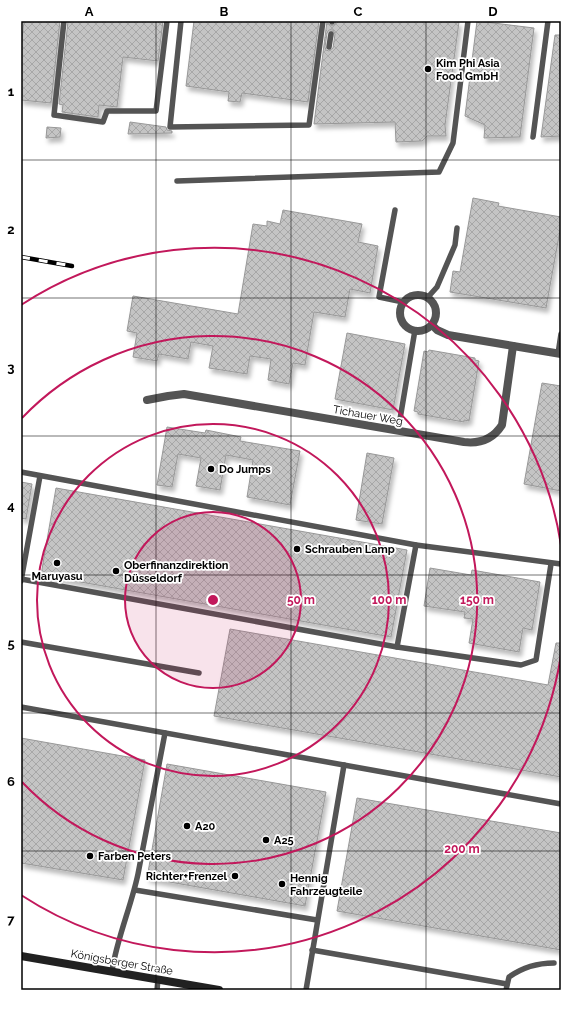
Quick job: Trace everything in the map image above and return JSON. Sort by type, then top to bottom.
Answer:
[{"type":"main road","name":"Königsberger Straße","points":[[21,956],[219,990]]},
{"type":"street","points":[[413,295],[428,297],[434,303],[436,310],[436,318],[432,325],[422,330],[415,330],[408,327],[401,318],[400,310],[403,302],[413,295]]},
{"type":"street","points":[[432,325],[437,330],[448,335],[559,354]]},
{"type":"street","name":"Tichauer Weg","points":[[147,400],[184,394],[471,443],[481,442],[497,432],[502,425],[513,346]]},
{"type":"lane","points":[[64,21],[54,115],[103,122],[107,111],[156,111],[167,21]]},
{"type":"lane","points":[[181,21],[170,127],[309,124],[323,21]]},
{"type":"lane","points":[[177,182],[439,172],[453,143],[468,21]]},
{"type":"lane","points":[[533,137],[548,21]]},
{"type":"lane","points":[[329,47],[331,34]]},
{"type":"lane","points":[[395,210],[379,297],[403,302]]},
{"type":"lane","points":[[428,297],[437,287],[455,244],[457,228]]},
{"type":"lane","points":[[398,431],[415,330]]},
{"type":"lane","points":[[559,354],[561,334]]},
{"type":"lane","points":[[21,472],[416,545],[551,564],[561,564]]},
{"type":"lane","points":[[40,476],[21,580],[397,647],[521,665],[536,660],[551,564]]},
{"type":"lane","points":[[397,647],[416,545]]},
{"type":"lane","points":[[21,642],[199,673]]},
{"type":"lane","points":[[21,707],[561,804]]},
{"type":"lane","points":[[112,971],[114,955],[135,890],[165,733]]},
{"type":"lane","points":[[306,990],[316,920],[344,765]]},
{"type":"lane","points":[[135,890],[316,920]]},
{"type":"lane","points":[[312,950],[507,987],[510,977],[519,970],[537,964],[554,962]]},
{"type":"lane","points":[[157,990],[158,979]]},
{"type":"building","points":[[24,21],[60,21],[51,103],[21,100],[21,48]]},
{"type":"building","points":[[68,21],[163,21],[158,61],[123,57],[117,107],[99,105],[98,117],[62,112],[63,105],[59,104]]},
{"type":"building","points":[[194,21],[319,21],[308,102],[242,93],[240,102],[228,101],[229,92],[186,86]]},
{"type":"building","points":[[327,21],[332,26],[336,21],[459,22],[445,125],[446,136],[427,136],[422,141],[396,142],[395,122],[314,124]],"holes":[[[329,30],[333,30],[335,34],[333,48],[329,51],[326,50],[325,47],[327,33]]]},
{"type":"building","points":[[477,21],[534,28],[520,137],[484,138],[485,125],[465,116]]},
{"type":"building","points":[[555,35],[561,35],[561,136],[541,137]]},
{"type":"building","points":[[130,122],[166,127],[167,130],[172,131],[172,133],[128,134]]},
{"type":"building","points":[[47,127],[61,128],[60,137],[46,138]]},
{"type":"building","points":[[473,198],[499,203],[498,206],[561,217],[561,225],[546,308],[450,292],[453,271],[460,272]]},
{"type":"building","points":[[283,210],[362,224],[358,242],[378,246],[370,293],[350,289],[345,317],[314,312],[305,365],[293,363],[289,384],[268,380],[271,359],[250,356],[247,374],[209,368],[213,346],[191,342],[188,359],[159,354],[157,361],[133,357],[137,333],[127,331],[133,296],[238,314],[253,224],[267,226],[267,221],[280,224]]},
{"type":"building","points":[[347,333],[405,344],[393,410],[335,399]]},
{"type":"building","points":[[429,350],[475,358],[475,360],[479,361],[469,421],[464,420],[464,422],[418,414],[418,412],[414,411],[424,351],[428,352]]},
{"type":"building","points":[[542,383],[561,386],[561,491],[524,484]]},
{"type":"building","points":[[167,427],[205,433],[206,430],[241,437],[240,441],[300,451],[290,505],[247,497],[253,460],[226,455],[220,490],[196,486],[201,458],[178,454],[172,487],[157,485]]},
{"type":"building","points":[[367,453],[394,458],[382,524],[356,520]]},
{"type":"building","points":[[21,482],[32,484],[26,519],[21,518]]},
{"type":"building","points":[[56,488],[407,550],[391,637],[41,575]]},
{"type":"building","points":[[430,568],[471,575],[472,570],[540,582],[532,630],[523,628],[519,652],[469,643],[473,619],[464,618],[465,612],[424,606]]},
{"type":"building","points":[[230,629],[548,685],[556,643],[561,643],[561,777],[214,716]]},
{"type":"building","points":[[21,738],[145,760],[123,880],[21,863]]},
{"type":"building","name":"A25","points":[[167,764],[326,792],[305,906],[147,878]]},
{"type":"building","points":[[357,798],[561,833],[561,950],[337,911]]},
{"type":"railway","points":[[21,257],[72,266]]},
{"type":"place","name":"Kim Phi Asia Food GmbH","points":[[428,69]]},
{"type":"place","name":"Do Jumps","points":[[211,469]]},
{"type":"place","name":"Schrauben Lamp","points":[[297,549]]},
{"type":"place","name":"Maruyasu","points":[[57,563]]},
{"type":"place","name":"Oberfinanzdirektion Düsseldorf","points":[[116,571]]},
{"type":"place","name":"A20","points":[[187,826]]},
{"type":"place","name":"A25","points":[[266,840]]},
{"type":"place","name":"Farben Peters","points":[[90,856]]},
{"type":"place","name":"Richter+Frenzel","points":[[235,876]]},
{"type":"place","name":"Hennig Fahrzeugteile","points":[[282,884]]}]
